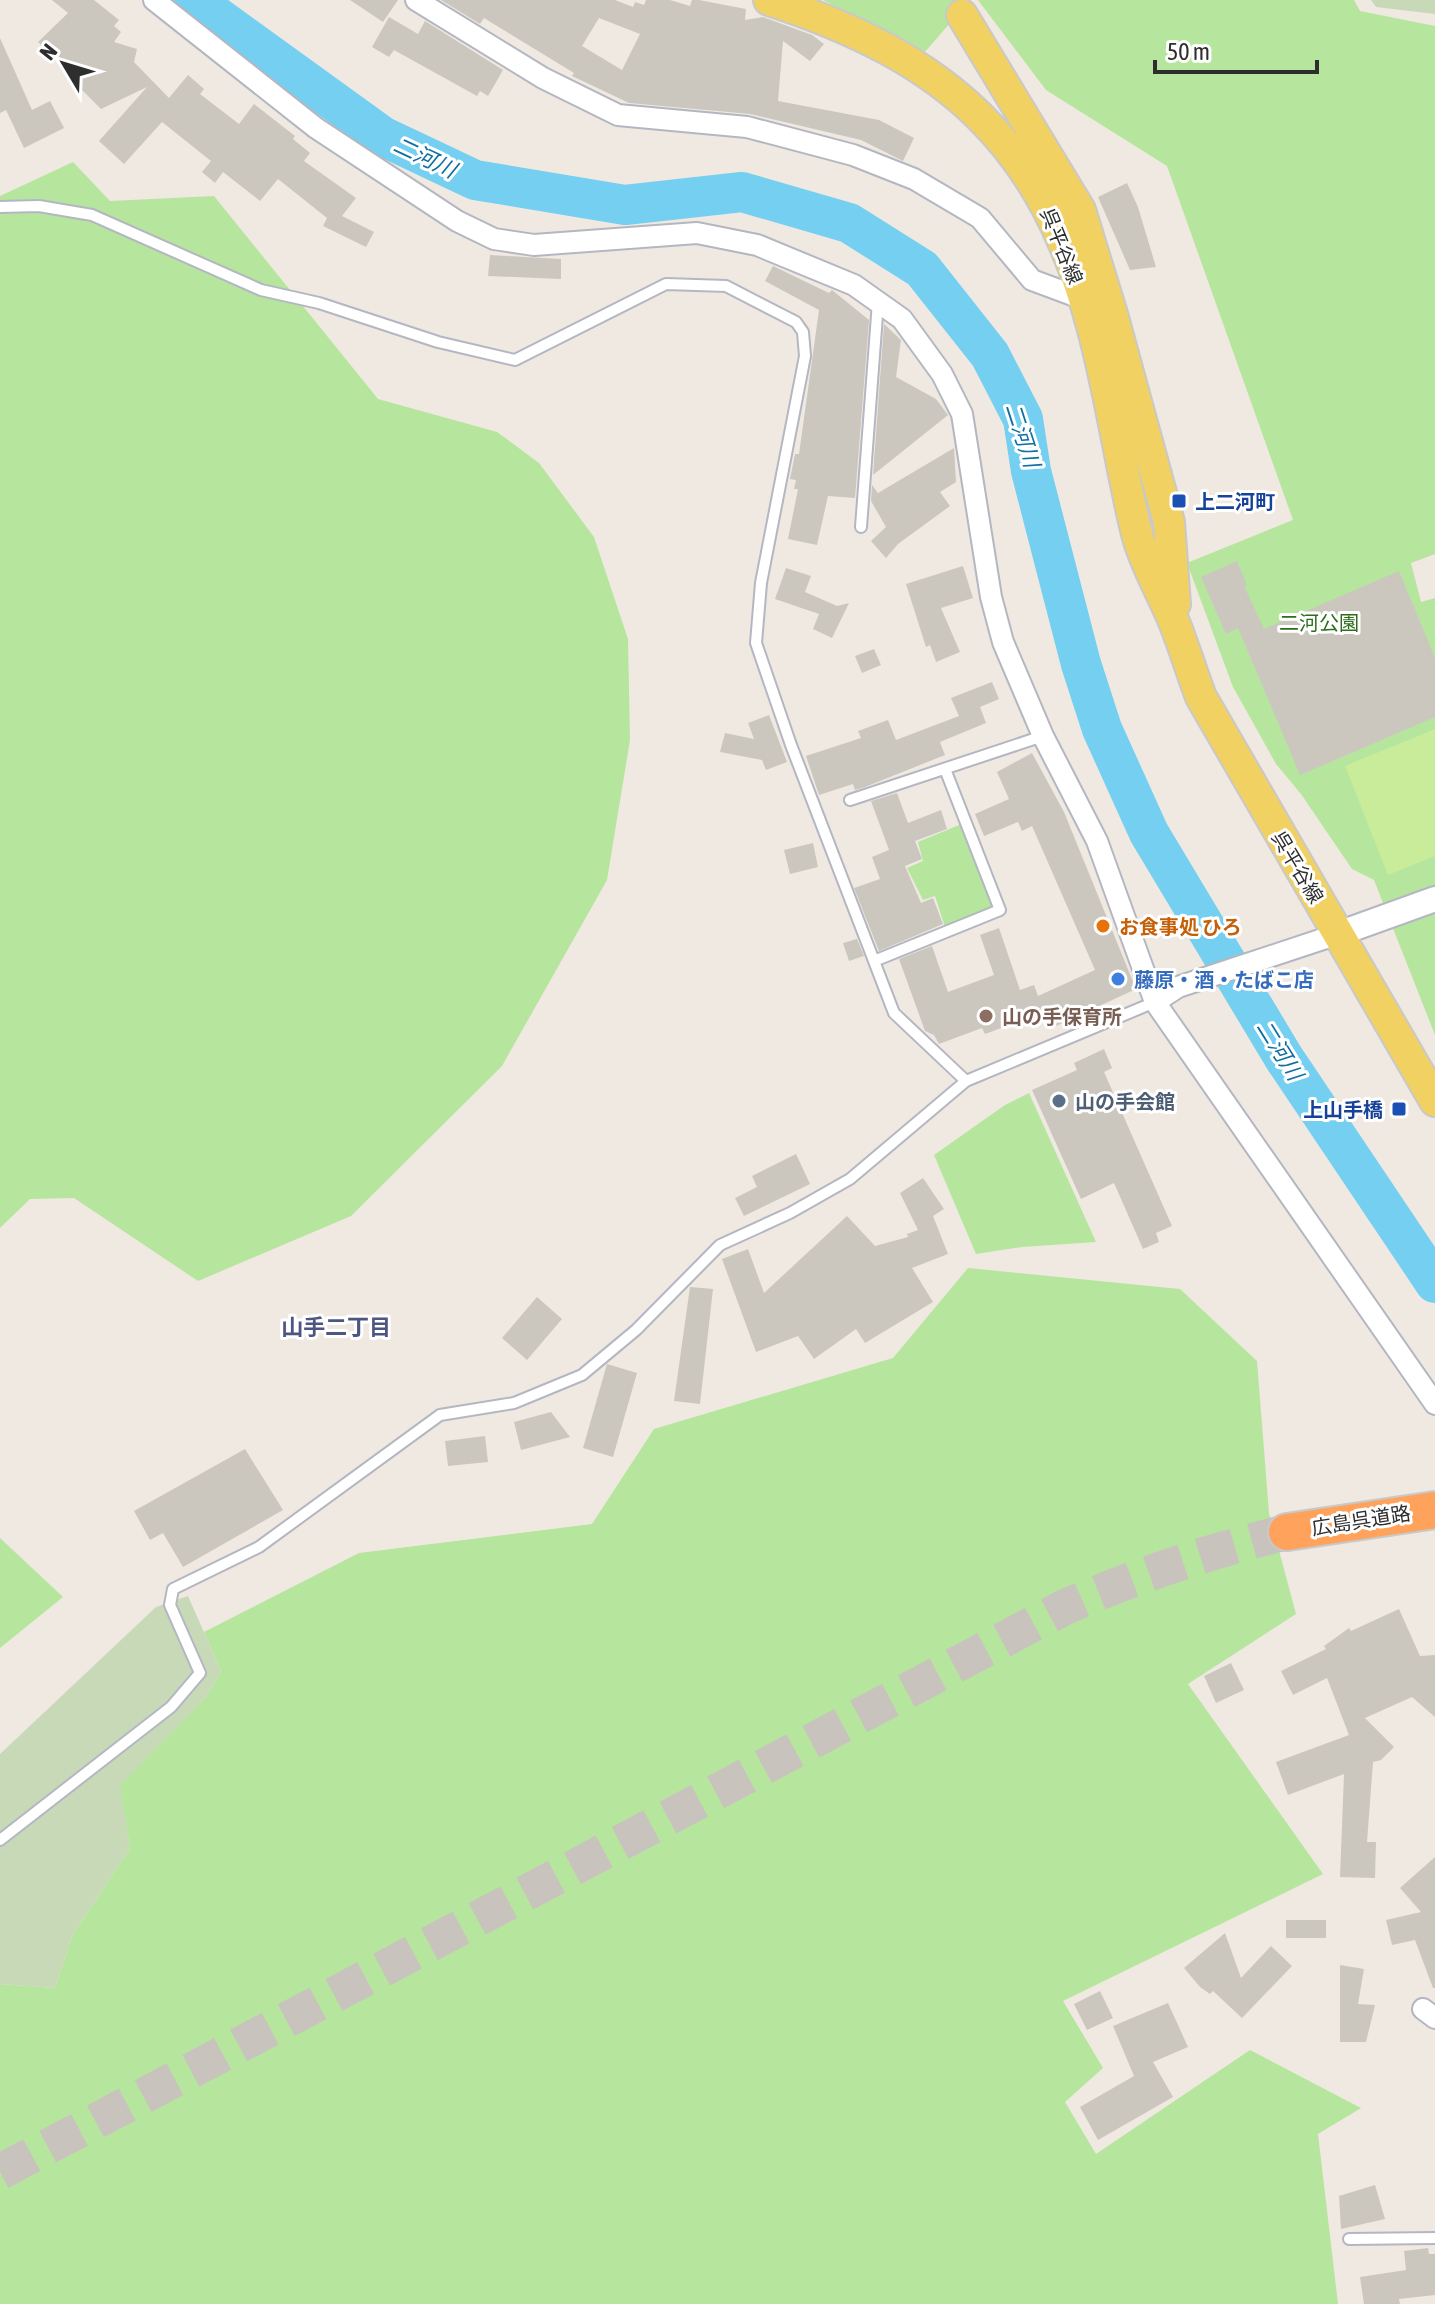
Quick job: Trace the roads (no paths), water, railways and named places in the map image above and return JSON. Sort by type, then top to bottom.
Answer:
[{"type":"highway","name":"広島呉道路","points":[[1287,1532],[1427,1510]]},
{"type":"main road","name":"呉平谷線","points":[[769,0],[807,12],[928,70],[973,108],[1009,147],[1056,221],[1092,326],[1138,538],[1176,626],[1201,697],[1435,1101]]},
{"type":"main road","name":"呉平谷線","points":[[962,15],[1080,210],[1169,522],[1176,626]]},
{"type":"street","points":[[154,0],[316,128],[457,221],[494,239],[534,245],[697,233],[757,245],[854,285],[902,319],[942,374],[962,414],[991,597],[1003,642],[1043,736],[1097,841],[1155,1002],[1435,1404]]},
{"type":"street","points":[[416,0],[543,78],[618,115],[747,127],[853,155],[914,179],[980,218],[1032,280],[1083,299]]},
{"type":"street","points":[[1155,1002],[1178,987],[1435,899]]},
{"type":"lane","points":[[0,207],[39,206],[92,215],[261,290],[319,303],[438,342],[515,360],[666,284],[726,286],[796,322],[803,332],[805,356],[761,583],[756,643],[791,745],[894,1013],[966,1081]]},
{"type":"lane","points":[[861,527],[878,302]]},
{"type":"lane","points":[[850,800],[1043,736]]},
{"type":"lane","points":[[874,961],[1000,910],[945,769]]},
{"type":"lane","points":[[0,1840],[171,1707],[200,1673],[170,1605],[173,1589],[259,1547],[440,1415],[514,1403],[582,1375],[636,1330],[720,1245],[790,1213],[850,1179],[966,1081],[1155,1002]]},
{"type":"lane","points":[[1349,2239],[1435,2238]]},
{"type":"waterway","name":"二河川","points":[[194,0],[382,136],[475,180],[625,205],[742,192],[849,223],[922,269],[990,355],[1023,419],[1031,471],[1081,664],[1102,729],[1149,833],[1284,1058],[1435,1283]]},
{"type":"tunnel","points":[[0,2172],[1065,1607],[1174,1565],[1287,1532]]},
{"type":"place","name":"上二河町","points":[[1179,501]]},
{"type":"place","name":"お食事処 ひろ","points":[[1103,926]]},
{"type":"place","name":"藤原・酒・たばこ店","points":[[1118,979]]},
{"type":"place","name":"山の手保育所","points":[[986,1016]]},
{"type":"place","name":"山の手会館","points":[[1059,1101]]},
{"type":"place","name":"上山手橋","points":[[1399,1109]]},
{"type":"district","name":"山手二丁目","points":[[336,1327]]},
{"type":"park label","name":"二河公園","points":[[1319,622]]}]
